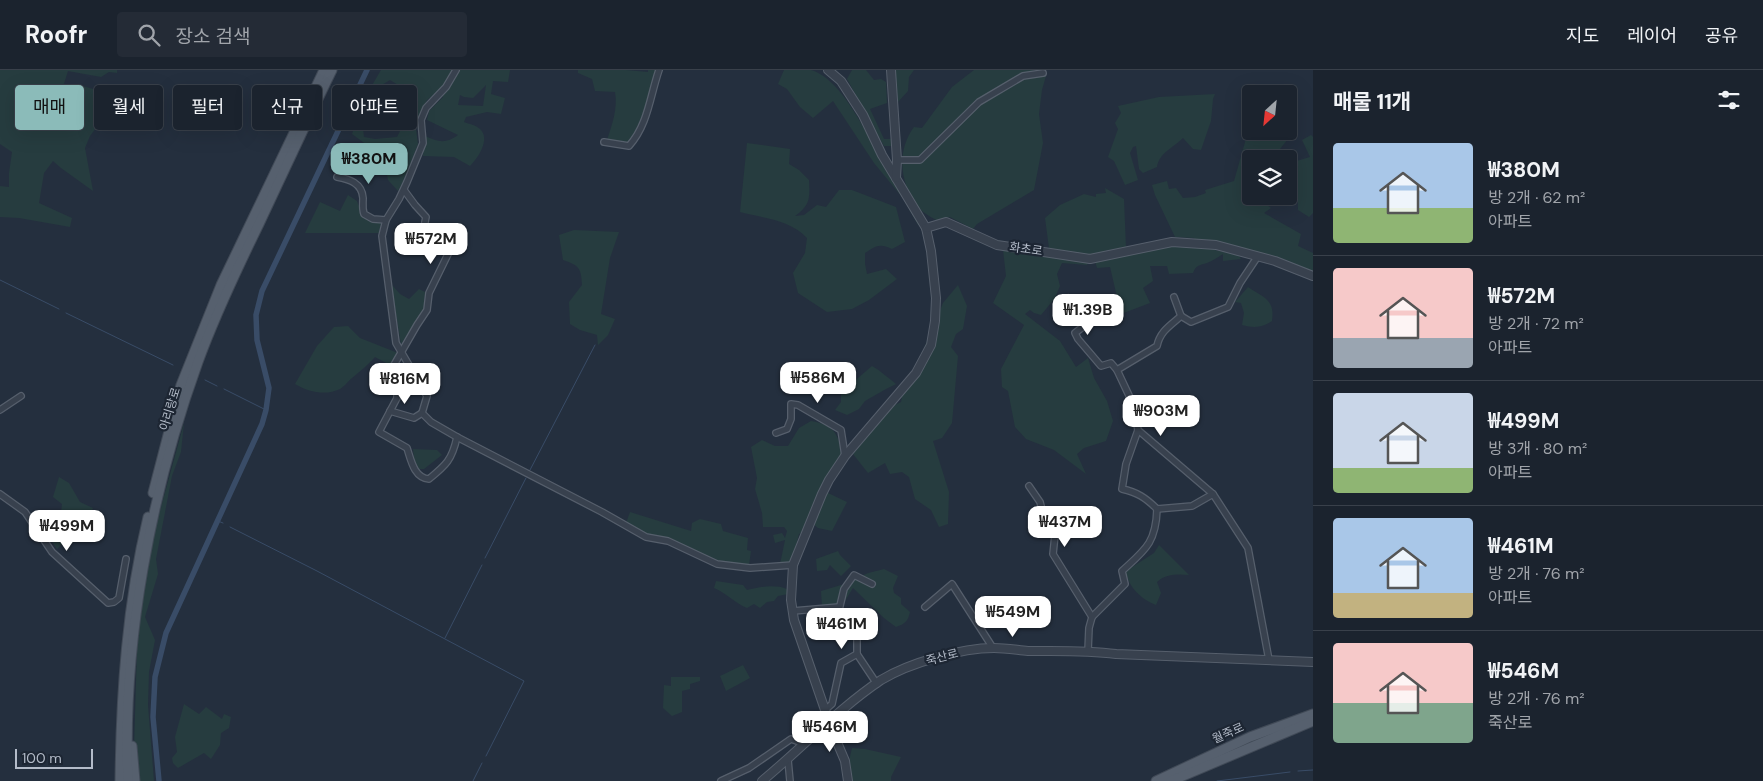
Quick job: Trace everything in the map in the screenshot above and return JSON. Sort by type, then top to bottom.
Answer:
[{"type":"main road","name":"아리랑로","points":[[120,781],[121,706],[124,664],[138,558],[162,453],[181,385],[221,285],[324,70]]},
{"type":"main road","name":"아리랑로","points":[[128,781],[128,714],[134,639],[145,559],[157,501],[184,400],[218,311],[332,70]]},
{"type":"main road","points":[[128,714],[133,720],[132,745],[135,781]]},
{"type":"main road","name":"월죽로","points":[[1156,781],[1250,737],[1313,714]]},
{"type":"main road","name":"월죽로","points":[[1171,781],[1313,721]]},
{"type":"street","points":[[390,411],[414,418],[422,413],[428,396],[396,342],[382,236],[386,220],[404,190],[423,143],[421,120],[426,108],[446,87],[456,70]]},
{"type":"street","points":[[604,142],[630,146],[634,141],[651,103],[659,70]]},
{"type":"street","points":[[828,70],[841,81],[863,114],[882,155],[926,228],[932,259],[936,298],[935,321],[930,346],[916,373],[845,456],[822,494],[793,565],[792,600],[794,620],[826,710],[828,721],[845,760],[848,781]]},
{"type":"street","points":[[891,70],[897,160],[896,179]]},
{"type":"street","points":[[897,160],[920,160],[979,102],[1023,76],[1043,74]]},
{"type":"street","points":[[337,176],[348,179],[359,186],[363,195],[362,208],[364,214],[373,219],[386,220]]},
{"type":"street","points":[[404,190],[414,206],[426,217],[425,234],[433,240],[450,247],[450,250],[429,293],[427,310],[387,377],[397,391],[397,398],[379,432],[407,448],[417,474],[425,479],[429,479],[451,459],[457,437]]},
{"type":"street","name":"화초로","points":[[926,228],[946,222],[997,245],[1090,259],[1172,242],[1216,245],[1274,261],[1313,276]]},
{"type":"street","points":[[1174,296],[1182,316],[1191,322],[1228,307],[1240,283],[1258,256]]},
{"type":"street","points":[[1068,298],[1084,326],[1075,333],[1078,339],[1100,366],[1111,363],[1117,370],[1132,404],[1138,430],[1126,464],[1122,489],[1135,492],[1157,509],[1192,506],[1213,494]]},
{"type":"street","points":[[1117,370],[1157,346],[1162,332],[1182,316]]},
{"type":"street","points":[[0,410],[21,396]]},
{"type":"street","points":[[776,433],[787,429],[791,419],[791,404],[798,405],[841,430],[845,456]]},
{"type":"street","points":[[422,413],[431,422],[457,437],[602,512],[646,537],[668,541],[716,564],[750,568],[793,565]]},
{"type":"street","points":[[1138,430],[1213,494],[1248,548],[1269,660]]},
{"type":"street","points":[[1029,486],[1040,502],[1055,535],[1053,554],[1092,618]]},
{"type":"street","points":[[0,494],[25,512],[52,552],[108,603],[114,602],[119,598],[126,559]]},
{"type":"street","points":[[1088,651],[1092,618],[1125,584],[1122,571],[1144,550],[1152,538],[1156,526],[1157,509]]},
{"type":"street","points":[[872,584],[854,575],[844,589],[839,610],[857,636],[856,654],[877,684]]},
{"type":"street","points":[[925,607],[952,584],[993,648]]},
{"type":"street","points":[[793,611],[839,607]]},
{"type":"street","name":"죽산로","points":[[762,781],[788,760],[828,721],[877,684],[913,664],[956,653],[993,648],[1025,651],[1088,651],[1116,654],[1313,662]]},
{"type":"street","points":[[826,710],[832,704],[841,663],[856,654]]},
{"type":"street","points":[[721,781],[749,768],[791,739],[805,744]]},
{"type":"street","points":[[788,760],[790,781]]},
{"type":"green space","points":[[0,70],[117,70],[117,73],[109,72],[101,77],[68,71],[64,85],[15,85],[15,130],[84,130],[84,86],[94,89],[94,130],[85,148],[93,191],[53,161],[44,173],[39,203],[72,218],[70,227],[19,218],[0,217],[0,186],[9,187],[12,152],[0,144]]},
{"type":"green space","points":[[381,70],[510,70],[508,82],[493,81],[491,94],[505,98],[501,114],[487,112],[466,117],[464,122],[478,128],[483,133],[484,138],[480,153],[470,166],[454,157],[423,156],[425,136],[434,140],[446,141],[458,135],[427,120],[429,111],[443,97],[439,90],[427,100],[420,113],[417,125],[417,85],[398,85],[390,80],[382,85],[372,85]],"holes":[[[486,85],[483,106],[458,105],[460,95],[473,98]]]},
{"type":"green space","points":[[578,70],[648,72],[648,70],[656,70],[647,106],[629,144],[607,140],[615,110],[615,92],[595,91],[592,79],[578,73]]},
{"type":"green space","points":[[784,70],[811,70],[823,76],[835,86],[856,114],[888,173],[921,225],[918,225],[902,197],[874,163],[833,101],[813,118],[800,107],[787,89],[778,84]]},
{"type":"green space","points":[[852,70],[866,70],[874,80],[881,79],[886,82],[887,103],[870,109],[884,139],[892,139],[892,146],[884,146],[847,79]]},
{"type":"green space","points":[[895,70],[914,70],[909,77],[908,91],[898,102]]},
{"type":"green space","points":[[974,70],[1032,70],[1046,76],[1039,114],[1043,143],[1034,190],[977,224],[973,229],[950,217],[938,221],[922,211],[907,188],[902,167],[904,146],[914,127],[922,128],[952,87]]},
{"type":"green space","points":[[1215,94],[1211,121],[1201,150],[1193,149],[1183,138],[1163,154],[1157,167],[1143,173],[1139,169],[1136,146],[1133,147],[1130,153],[1138,180],[1125,185],[1114,161],[1108,157],[1118,129],[1115,123],[1121,113],[1118,106],[1159,97]]},
{"type":"green space","points":[[353,130],[363,130],[364,137],[375,139],[397,137],[400,131],[416,130],[418,144],[398,191],[388,180],[386,171],[398,169],[402,159],[395,156],[386,157],[381,151],[371,155],[367,145],[352,134]]},
{"type":"green space","points":[[1311,135],[1313,137],[1313,213],[1309,217],[1298,210],[1297,161],[1310,157],[1302,140]]},
{"type":"green space","points":[[1246,140],[1287,140],[1279,150],[1243,150]]},
{"type":"green space","points":[[747,143],[790,149],[789,164],[799,170],[809,180],[808,201],[804,208],[795,216],[804,215],[817,205],[826,207],[839,190],[852,190],[896,207],[905,242],[892,249],[878,246],[872,249],[865,253],[865,264],[867,274],[886,269],[897,279],[869,300],[852,309],[827,312],[798,293],[793,273],[805,253],[807,238],[785,223],[740,212]]},
{"type":"green space","points":[[1242,153],[1242,205],[1267,205],[1271,208],[1264,213],[1301,234],[1298,246],[1313,253],[1313,273],[1286,260],[1220,243],[1215,250],[1238,255],[1241,259],[1223,261],[1223,254],[1198,266],[1193,273],[1169,274],[1167,266],[1150,266],[1153,281],[1143,288],[1150,303],[1121,314],[1110,267],[1097,268],[1095,261],[1155,248],[1195,245],[1194,238],[1175,237],[1152,185],[1167,181],[1169,189],[1176,188],[1183,198],[1195,197],[1206,193],[1205,190],[1234,181]]},
{"type":"green space","points":[[1105,188],[1124,199],[1126,247],[1104,251],[1103,255],[1090,257],[1087,265],[1062,263],[1057,274],[1060,286],[1055,298],[1041,315],[1030,310],[1025,314],[1060,341],[1076,367],[1088,358],[1094,378],[1107,401],[1113,421],[1106,441],[1084,448],[1077,454],[1086,474],[1054,450],[1026,439],[1015,427],[1008,391],[1002,387],[1001,369],[1024,325],[993,303],[1006,276],[1003,250],[1050,256],[1045,218],[1060,205],[1084,194],[1096,197],[1096,194],[1106,193]]},
{"type":"green space","points":[[348,195],[357,201],[363,218],[381,223],[379,233],[305,233],[320,202],[340,211]]},
{"type":"green space","points":[[574,230],[619,232],[610,258],[601,314],[615,319],[608,335],[598,345],[597,335],[580,330],[570,324],[569,302],[582,285],[582,279],[580,271],[576,266],[563,260],[559,235]]},
{"type":"green space","points":[[391,284],[400,294],[409,299],[419,289],[425,292],[424,310],[401,344]]},
{"type":"green space","points":[[958,285],[967,306],[963,329],[956,334],[951,347],[958,356],[952,423],[942,438],[933,441],[949,492],[948,524],[939,527],[931,510],[915,499],[909,477],[902,472],[890,474],[885,463],[868,473],[853,454],[893,406],[901,402],[905,380],[926,362],[924,348],[943,303]]},
{"type":"green space","points":[[1248,287],[1270,303],[1272,321],[1257,327],[1242,325],[1244,313],[1241,303],[1235,302]]},
{"type":"green space","points":[[348,326],[360,338],[398,353],[390,365],[375,357],[342,388],[335,391],[323,393],[311,391],[295,384],[317,346],[334,327]]},
{"type":"green space","points":[[872,366],[896,384],[865,401],[859,409],[847,415],[835,410],[841,402],[841,387],[851,384]]},
{"type":"green space","points":[[811,421],[825,425],[834,431],[843,455],[828,475],[803,532],[799,534],[791,564],[780,564],[785,540],[775,543],[773,535],[782,533],[785,538],[787,531],[784,527],[763,527],[762,513],[755,489],[757,478],[751,447],[762,440],[775,446],[788,446],[799,428]]},
{"type":"green space","points":[[184,423],[181,452],[172,476],[156,559],[158,574],[145,617],[155,640],[149,672],[148,705],[154,781],[138,781],[134,748],[140,608],[152,540]]},
{"type":"green space","points":[[413,449],[437,450],[442,455],[424,469],[419,469],[414,459]]},
{"type":"green space","points":[[59,477],[69,483],[80,502],[93,508],[86,532],[70,545],[66,540],[57,549],[47,534],[45,527],[56,524],[62,515],[62,504],[53,497]]},
{"type":"green space","points":[[826,492],[847,502],[832,531],[818,528],[812,523]]},
{"type":"green space","points":[[630,512],[691,531],[692,523],[700,519],[721,524],[723,531],[748,538],[747,550],[751,551],[749,565],[720,562],[676,542],[648,536],[626,523]]},
{"type":"green space","points":[[1159,545],[1189,575],[1168,576],[1160,579],[1157,582],[1161,593],[1156,605],[1136,592],[1129,582],[1126,571],[1154,553]]},
{"type":"green space","points":[[838,551],[851,566],[841,576],[830,565],[827,570],[817,571],[816,559]]},
{"type":"green space","points":[[884,569],[898,576],[893,588],[894,593],[901,598],[901,604],[910,612],[906,622],[902,625],[896,627],[884,618],[853,588],[840,609],[822,606],[821,591],[841,585],[849,587],[856,579]]},
{"type":"green space","points":[[716,581],[743,585],[747,590],[767,586],[782,587],[787,589],[788,594],[778,596],[774,601],[767,602],[760,608],[754,604],[747,608],[714,588]]},
{"type":"green space","points":[[743,665],[750,678],[726,691],[720,676]]},
{"type":"green space","points":[[671,677],[700,677],[700,681],[690,684],[690,689],[682,691],[682,712],[672,716],[663,708],[664,685],[671,686]]},
{"type":"green space","points":[[184,704],[199,714],[206,707],[222,719],[224,714],[231,717],[229,728],[221,733],[220,745],[211,759],[204,753],[178,768],[173,763],[172,758],[177,752],[175,737]]},
{"type":"green space","points":[[852,748],[901,757],[891,777],[891,781],[851,781],[849,761]]},
{"type":"waterway","points":[[159,781],[153,717],[155,677],[166,633],[262,424],[266,410],[269,388],[257,340],[256,315],[262,291],[367,70]]},
{"type":"waterway","points":[[0,280],[59,309]]},
{"type":"waterway","points":[[66,313],[173,365]]},
{"type":"waterway","points":[[530,470],[595,345]]},
{"type":"waterway","points":[[205,380],[217,386]]},
{"type":"waterway","points":[[224,389],[266,410]]},
{"type":"waterway","points":[[485,558],[526,478]]},
{"type":"waterway","points":[[218,521],[223,523]]},
{"type":"waterway","points":[[230,527],[524,681],[486,756]]},
{"type":"waterway","points":[[445,638],[482,565]]},
{"type":"waterway","points":[[473,781],[482,763]]},
{"type":"waterway","points":[[1298,771],[1313,770]]},
{"type":"waterway","points":[[1217,781],[1290,772]]}]
